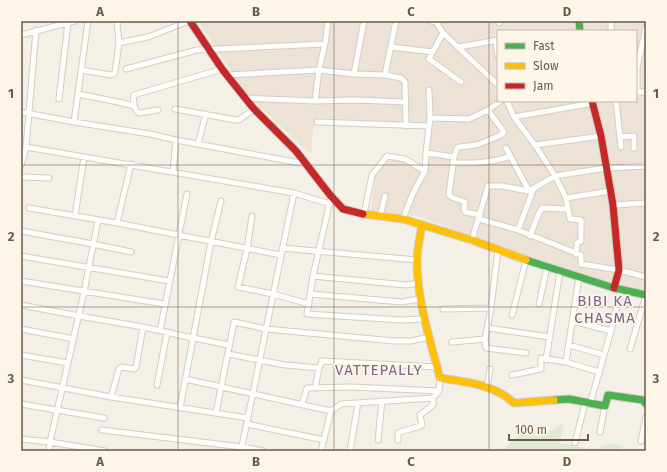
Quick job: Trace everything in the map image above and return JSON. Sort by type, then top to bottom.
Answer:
[{"type":"street","points":[[21,36],[36,30],[75,21]]},
{"type":"street","points":[[74,122],[88,21]]},
{"type":"street","points":[[81,70],[111,75],[114,74],[119,43],[117,21]]},
{"type":"street","points":[[119,43],[148,37],[190,21],[222,69],[254,110],[296,151],[330,195],[344,209],[364,214],[403,219],[472,240],[547,267],[618,289],[646,295],[630,349]]},
{"type":"street","points":[[315,101],[318,70],[325,44],[328,21]]},
{"type":"street","points":[[354,74],[364,21]]},
{"type":"street","points":[[385,75],[396,21]]},
{"type":"street","points":[[434,21],[443,33],[497,83]]},
{"type":"street","points":[[59,99],[68,22]]},
{"type":"street","points":[[637,64],[646,27]]},
{"type":"street","points":[[21,165],[26,146],[30,114],[36,30]]},
{"type":"street","points":[[443,33],[429,59],[461,82]]},
{"type":"street","points":[[459,47],[497,40]]},
{"type":"street","points":[[126,69],[190,51],[325,44]]},
{"type":"street","points":[[391,47],[433,52]]},
{"type":"street","points":[[158,110],[141,113],[136,111],[134,106],[134,96],[137,93],[222,69]]},
{"type":"street","points":[[228,75],[318,70],[354,74],[385,75],[404,80],[406,126]]},
{"type":"street","points":[[403,219],[412,194],[425,171],[428,126],[430,118],[429,90]]},
{"type":"street","points":[[78,94],[134,106]]},
{"type":"street","points":[[245,98],[315,101],[356,100],[405,102]]},
{"type":"street","points":[[430,118],[469,119],[488,110],[500,102]]},
{"type":"street","points":[[507,102],[514,117],[535,145],[555,176],[566,198],[571,220],[581,220],[581,241],[577,243],[576,254]]},
{"type":"street","points":[[514,117],[592,102],[601,136],[613,204],[619,270],[618,289],[611,331],[575,443]]},
{"type":"street","points":[[616,102],[621,147]]},
{"type":"street","points":[[175,109],[236,120],[239,120],[254,110]]},
{"type":"street","points":[[488,110],[503,130],[503,133],[477,144],[457,148],[449,196],[465,202],[465,212],[518,230],[576,254],[582,257],[581,264],[619,270],[646,277]]},
{"type":"street","points":[[21,112],[150,134],[300,163],[305,162]]},
{"type":"street","points":[[198,144],[206,114]]},
{"type":"street","points":[[317,122],[428,126]]},
{"type":"street","points":[[535,145],[601,136]]},
{"type":"street","points":[[620,137],[634,136],[634,148]]},
{"type":"street","points":[[173,172],[176,140]]},
{"type":"street","points":[[26,146],[294,193],[330,204]]},
{"type":"street","points":[[506,148],[530,190],[518,230]]},
{"type":"street","points":[[426,153],[454,160],[478,163],[494,161],[510,156]]},
{"type":"street","points":[[364,214],[372,175],[387,156],[405,159],[425,171]]},
{"type":"street","points":[[75,216],[84,157]]},
{"type":"street","points":[[117,223],[131,164]]},
{"type":"street","points":[[472,240],[488,186],[502,186],[530,190],[555,176],[606,168],[646,166]]},
{"type":"street","points":[[21,176],[49,178]]},
{"type":"street","points":[[566,198],[610,191]]},
{"type":"street","points":[[242,449],[294,193]]},
{"type":"street","points":[[160,331],[164,304],[187,194]]},
{"type":"street","points":[[330,195],[330,204],[319,250],[307,314],[401,320],[424,319]]},
{"type":"street","points":[[380,216],[385,196]]},
{"type":"street","points":[[613,204],[646,204],[646,199]]},
{"type":"street","points":[[180,408],[220,201]]},
{"type":"street","points":[[30,208],[117,223],[281,255]]},
{"type":"street","points":[[530,236],[542,208],[568,209]]},
{"type":"street","points":[[252,216],[247,249],[238,287],[273,294],[309,304]]},
{"type":"street","points":[[49,451],[79,316],[98,220]]},
{"type":"street","points":[[398,440],[398,433],[422,425],[420,415],[433,405],[433,398],[439,391],[440,378],[424,319],[418,283],[417,260],[422,225]]},
{"type":"street","points":[[21,231],[130,252]]},
{"type":"street","points":[[282,248],[319,250],[417,260]]},
{"type":"street","points":[[498,250],[486,348],[526,353]]},
{"type":"street","points":[[21,256],[169,281]]},
{"type":"street","points":[[512,315],[526,260]]},
{"type":"street","points":[[539,304],[547,267]]},
{"type":"street","points":[[546,360],[560,271]]},
{"type":"street","points":[[314,276],[406,285],[418,283]]},
{"type":"street","points":[[566,362],[580,277]]},
{"type":"street","points":[[21,280],[84,292],[164,304]]},
{"type":"street","points":[[311,294],[401,302],[420,299]]},
{"type":"street","points":[[21,305],[143,326],[167,333],[229,345]]},
{"type":"street","points":[[443,309],[491,308]]},
{"type":"street","points":[[573,321],[611,331]]},
{"type":"street","points":[[216,413],[234,322],[266,329],[394,342],[411,341],[430,337]]},
{"type":"street","points":[[112,397],[119,369],[122,367],[134,369],[136,367],[143,326]]},
{"type":"street","points":[[488,328],[550,337]]},
{"type":"street","points":[[21,329],[74,339]]},
{"type":"street","points":[[157,385],[167,333]]},
{"type":"street","points":[[452,342],[486,339]]},
{"type":"street","points":[[569,345],[604,355]]},
{"type":"street","points":[[228,354],[298,367],[319,368]]},
{"type":"street","points":[[21,355],[68,363]]},
{"type":"street","points":[[512,375],[541,369],[541,358],[566,362],[599,372]]},
{"type":"street","points":[[315,388],[322,361],[437,367]]},
{"type":"street","points":[[487,387],[490,369]]},
{"type":"street","points":[[440,378],[500,391],[509,397],[514,403],[569,399],[605,406]]},
{"type":"street","points":[[185,379],[331,411]]},
{"type":"street","points":[[21,380],[112,397],[248,418]]},
{"type":"street","points":[[302,404],[307,388],[351,387],[439,391]]},
{"type":"street","points":[[600,432],[608,395],[643,400],[646,404]]},
{"type":"street","points":[[322,451],[331,411],[341,404],[433,398]]},
{"type":"street","points":[[378,440],[382,401]]},
{"type":"street","points":[[350,451],[358,403]]},
{"type":"street","points":[[21,404],[104,418]]},
{"type":"street","points":[[641,441],[646,417]]},
{"type":"street","points":[[247,424],[324,440]]},
{"type":"street","points":[[102,430],[263,451]]},
{"type":"street","points":[[21,439],[105,451]]},
{"type":"shaded area","points":[[198,21],[646,21],[646,294],[542,263],[420,217],[371,210],[375,177],[384,164],[390,160],[406,162],[428,174],[432,124],[317,118],[313,131],[311,154],[243,90]]},
{"type":"green space","points":[[564,422],[560,443],[592,449],[610,444],[623,446],[620,451],[503,451],[519,433],[533,436],[543,435]]},
{"type":"traffic: fast","points":[[579,21],[580,30]]},
{"type":"traffic: fast","points":[[526,260],[614,288],[646,295]]},
{"type":"traffic: fast","points":[[554,400],[569,399],[605,406],[608,395],[643,400],[646,404]]},
{"type":"traffic: slow","points":[[363,214],[403,219],[472,240],[526,260]]},
{"type":"traffic: slow","points":[[422,225],[417,256],[419,291],[440,378],[489,388],[498,392],[514,403],[554,400]]},
{"type":"traffic: jam","points":[[190,21],[222,69],[254,109],[296,151],[330,195],[343,209],[363,214]]},
{"type":"traffic: jam","points":[[592,102],[601,136],[613,205],[619,270],[614,288]]},
{"type":"district","name":"BIBI KA CHASMA","points":[[605,310]]},
{"type":"district","name":"VATTEPALLY","points":[[379,370]]}]
